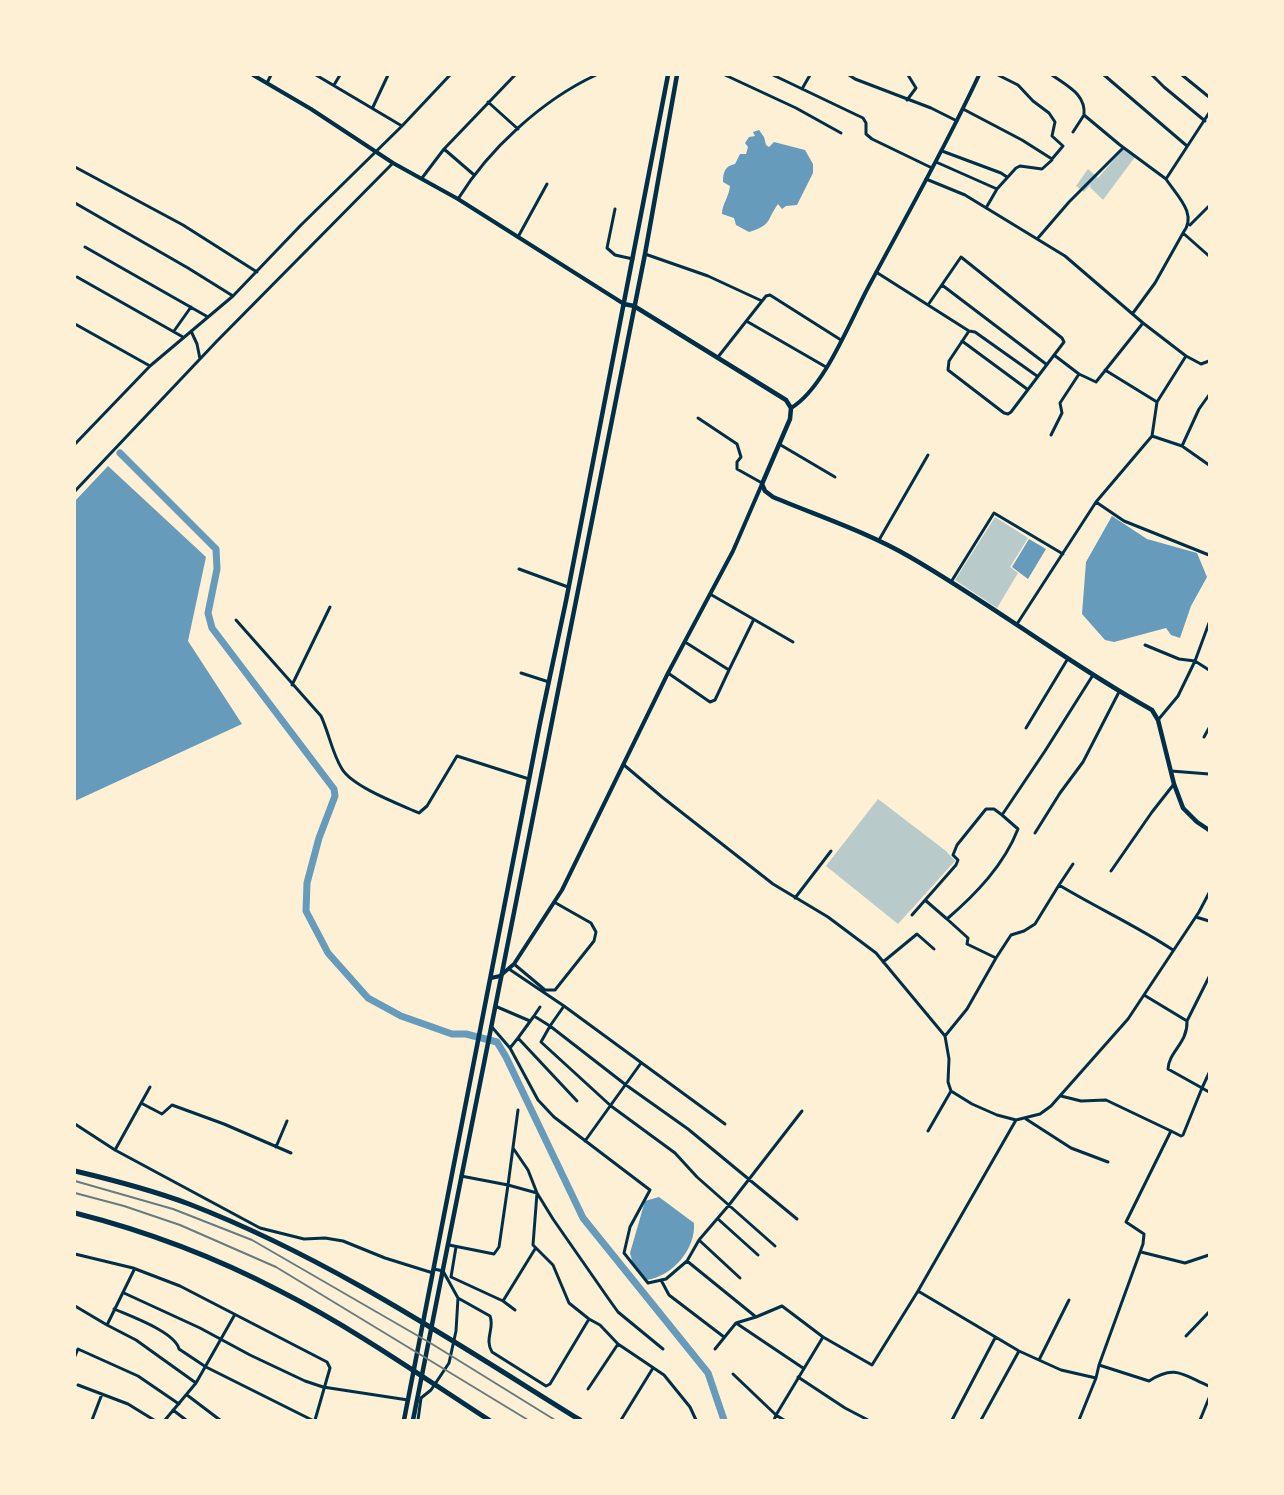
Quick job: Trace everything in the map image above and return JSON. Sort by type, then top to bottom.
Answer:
[{"type":"highway","points":[[75,1171],[116,1181],[188,1204],[296,1252],[397,1307],[580,1420]]},
{"type":"highway","points":[[75,1213],[144,1234],[230,1267],[295,1299],[378,1348],[489,1420]]},
{"type":"main road","points":[[404,1420],[668,75]]},
{"type":"main road","points":[[413,1420],[645,254],[677,75]]},
{"type":"main road","points":[[624,304],[634,306],[786,400],[791,408],[790,419],[762,484],[765,491],[772,497],[908,556],[1067,660],[1152,710],[1158,720],[1174,784],[1183,808],[1209,830]]},
{"type":"street","points":[[253,75],[393,163],[458,199],[624,304]]},
{"type":"street","points":[[267,83],[271,75]]},
{"type":"street","points":[[316,75],[402,126]]},
{"type":"street","points":[[334,85],[340,75]]},
{"type":"street","points":[[373,107],[388,75]]},
{"type":"street","points":[[75,444],[150,366],[233,296],[450,75]]},
{"type":"street","points":[[422,178],[444,149],[515,75]]},
{"type":"street","points":[[458,199],[474,174],[519,129],[555,97],[594,75]]},
{"type":"street","points":[[725,75],[796,108],[841,133]]},
{"type":"street","points":[[773,75],[863,118],[866,123],[866,134],[872,139],[932,168]]},
{"type":"street","points":[[802,89],[810,75]]},
{"type":"street","points":[[849,75],[957,121]]},
{"type":"street","points":[[907,100],[916,88],[908,75]]},
{"type":"street","points":[[791,408],[802,402],[809,394],[826,367],[942,151],[979,75]]},
{"type":"street","points":[[986,208],[1006,177],[1017,167],[1042,169],[1063,146],[1052,136],[1055,124],[1052,116],[1018,85],[998,75]]},
{"type":"street","points":[[1052,75],[1081,97],[1084,105],[1084,115],[1073,132]]},
{"type":"street","points":[[1104,75],[1188,146]]},
{"type":"street","points":[[1152,75],[1204,121]]},
{"type":"street","points":[[1156,79],[1160,75]]},
{"type":"street","points":[[1182,75],[1209,97]]},
{"type":"street","points":[[488,102],[519,129]]},
{"type":"street","points":[[963,109],[1029,144],[1052,159]]},
{"type":"street","points":[[1166,179],[1209,113]]},
{"type":"street","points":[[1084,115],[1166,179],[1187,210],[1188,226]]},
{"type":"street","points":[[1038,238],[1069,202],[1124,148]]},
{"type":"street","points":[[444,149],[474,174]]},
{"type":"street","points":[[942,151],[1001,173],[1006,177]]},
{"type":"street","points":[[936,162],[997,189]]},
{"type":"street","points":[[75,491],[200,359],[393,163]]},
{"type":"street","points":[[75,166],[183,225],[257,272]]},
{"type":"street","points":[[926,179],[958,192],[1038,238],[1083,271],[1143,323],[1186,356],[1201,364],[1209,361]]},
{"type":"street","points":[[518,237],[547,184]]},
{"type":"street","points":[[75,203],[233,296]]},
{"type":"street","points":[[1133,314],[1155,283],[1183,233],[1209,207]]},
{"type":"street","points":[[615,209],[607,248],[615,255],[633,259]]},
{"type":"street","points":[[1183,233],[1209,256]]},
{"type":"street","points":[[85,247],[208,317]]},
{"type":"street","points":[[645,254],[708,276],[762,301]]},
{"type":"street","points":[[928,304],[961,257],[1062,338],[1064,342],[1008,414],[948,370],[949,361],[969,331]]},
{"type":"street","points":[[876,272],[969,331],[975,332],[1037,376]]},
{"type":"street","points":[[77,277],[183,338]]},
{"type":"street","points":[[942,285],[1046,365]]},
{"type":"street","points":[[718,357],[748,322],[766,296],[773,296],[841,340]]},
{"type":"street","points":[[174,331],[190,307]]},
{"type":"street","points":[[748,322],[826,367]]},
{"type":"street","points":[[1053,355],[1094,383],[1143,323]]},
{"type":"street","points":[[75,324],[150,366]]},
{"type":"street","points":[[191,331],[200,359]]},
{"type":"street","points":[[962,341],[1027,388]]},
{"type":"street","points":[[1016,626],[1096,502],[1152,436],[1157,402],[1186,356]]},
{"type":"street","points":[[1106,370],[1157,402]]},
{"type":"street","points":[[1051,435],[1062,413],[1060,403],[1079,374]]},
{"type":"street","points":[[1182,446],[1195,417],[1209,395]]},
{"type":"street","points":[[491,978],[500,976],[514,964],[554,902],[668,673],[733,551],[762,484],[737,469],[736,462],[741,457],[736,444],[698,418]]},
{"type":"street","points":[[1152,436],[1182,446],[1209,465]]},
{"type":"street","points":[[779,444],[835,477]]},
{"type":"street","points":[[879,542],[928,455]]},
{"type":"street","points":[[1096,502],[1124,521],[1209,555]]},
{"type":"street","points":[[951,582],[994,513],[1063,554]]},
{"type":"street","points":[[519,569],[569,587]]},
{"type":"street","points":[[710,594],[794,642]]},
{"type":"street","points":[[292,685],[330,607]]},
{"type":"street","points":[[236,620],[321,716],[341,768],[348,777],[370,790],[419,813],[427,806],[457,756],[529,779]]},
{"type":"street","points":[[668,673],[710,702],[715,700],[753,620]]},
{"type":"street","points":[[1158,720],[1178,696],[1195,661],[1209,623]]},
{"type":"street","points":[[685,642],[729,670]]},
{"type":"street","points":[[1145,645],[1179,659],[1195,661],[1209,670]]},
{"type":"street","points":[[1026,728],[1067,660]]},
{"type":"street","points":[[520,674],[549,682]]},
{"type":"street","points":[[1002,815],[1093,675]]},
{"type":"street","points":[[1035,833],[1083,762],[1119,692]]},
{"type":"street","points":[[1204,737],[1209,728]]},
{"type":"street","points":[[624,765],[773,884],[828,917],[876,953],[945,1036],[949,1059],[948,1082],[951,1090],[972,1104],[1016,1120],[1040,1114],[1061,1096],[1128,1018],[1196,917],[1209,893]]},
{"type":"street","points":[[1171,771],[1209,774]]},
{"type":"street","points":[[1111,871],[1174,784]]},
{"type":"street","points":[[912,915],[956,866],[958,860],[953,855],[957,844],[986,809],[993,808],[1018,829],[1016,836],[997,867],[976,894],[947,919]]},
{"type":"street","points":[[795,898],[831,851]]},
{"type":"street","points":[[945,1036],[967,1009],[1011,935],[1035,924],[1073,864]]},
{"type":"street","points":[[1059,885],[1121,921],[1138,927],[1174,950]]},
{"type":"street","points":[[925,900],[968,938],[967,944],[996,958]]},
{"type":"street","points":[[514,964],[545,990],[555,990],[594,940],[596,932],[591,923],[554,902]]},
{"type":"street","points":[[1196,917],[1209,921]]},
{"type":"street","points":[[883,962],[917,934],[934,949]]},
{"type":"street","points":[[509,969],[564,1006],[725,1124]]},
{"type":"street","points":[[1209,977],[1187,1021],[1186,1034],[1170,1060],[1168,1069],[1209,1092]]},
{"type":"street","points":[[1143,995],[1187,1021]]},
{"type":"street","points":[[495,1005],[530,1021]]},
{"type":"street","points":[[564,1006],[541,1042],[611,1106],[675,1153],[697,1177],[775,1246]]},
{"type":"street","points":[[510,1048],[540,1007]]},
{"type":"street","points":[[534,1016],[688,1129],[797,1219]]},
{"type":"street","points":[[491,1028],[510,1048],[538,1100],[554,1118],[650,1190],[630,1227],[624,1252],[648,1283],[666,1280],[687,1261],[699,1240],[802,1112]]},
{"type":"street","points":[[518,1038],[577,1101]]},
{"type":"street","points":[[585,1142],[642,1063]]},
{"type":"street","points":[[1061,1096],[1081,1101],[1106,1100],[1181,1136],[1209,1073]]},
{"type":"street","points":[[116,1150],[150,1087]]},
{"type":"street","points":[[928,1131],[951,1090]]},
{"type":"street","points":[[141,1103],[162,1114],[172,1105],[291,1153]]},
{"type":"street","points":[[448,1245],[494,1254],[497,1252],[518,1110]]},
{"type":"street","points":[[1026,1119],[1071,1148],[1108,1162]]},
{"type":"street","points":[[715,1349],[736,1323],[782,1306],[823,1337],[872,1365],[918,1291],[1016,1120]]},
{"type":"street","points":[[276,1147],[287,1121]]},
{"type":"street","points":[[75,1124],[116,1150],[260,1228],[304,1239],[343,1240],[385,1258],[433,1271],[443,1271],[458,1298],[490,1316],[493,1323],[488,1341],[492,1352],[546,1386],[550,1384],[589,1319]]},
{"type":"street","points":[[1079,1420],[1141,1252],[1144,1234],[1126,1222],[1171,1131]]},
{"type":"street","points":[[513,1148],[528,1170],[537,1193],[553,1220],[618,1312],[663,1349]]},
{"type":"street","points":[[461,1176],[537,1193]]},
{"type":"street","points":[[537,1193],[533,1240],[535,1249],[553,1265],[569,1303],[600,1325],[618,1344],[664,1375],[690,1407],[696,1420]]},
{"type":"street","points":[[718,1219],[758,1255]]},
{"type":"street","points":[[699,1240],[740,1278]]},
{"type":"street","points":[[456,1247],[451,1277],[503,1301],[515,1310]]},
{"type":"street","points":[[503,1301],[535,1249]]},
{"type":"street","points":[[1141,1252],[1185,1263],[1209,1255]]},
{"type":"street","points":[[75,1254],[134,1270],[180,1286],[234,1316],[329,1363],[313,1420],[206,1367],[179,1349],[178,1344],[170,1336],[114,1309]]},
{"type":"street","points":[[687,1261],[756,1317]]},
{"type":"street","points":[[107,1325],[134,1270]]},
{"type":"street","points":[[661,1280],[669,1295],[724,1337]]},
{"type":"street","points":[[918,1291],[1019,1351],[1061,1370],[1096,1378]]},
{"type":"street","points":[[124,1293],[305,1381],[323,1387],[408,1400]]},
{"type":"street","points":[[418,1420],[421,1398],[431,1390],[448,1363],[456,1331],[458,1298]]},
{"type":"street","points":[[1040,1360],[1069,1300]]},
{"type":"street","points":[[75,1306],[136,1340],[196,1383]]},
{"type":"street","points":[[1186,1336],[1209,1312]]},
{"type":"street","points":[[165,1420],[196,1383],[234,1316]]},
{"type":"street","points":[[736,1323],[803,1368]]},
{"type":"street","points":[[774,1420],[823,1337]]},
{"type":"street","points":[[952,1420],[995,1338]]},
{"type":"street","points":[[588,1389],[618,1344]]},
{"type":"street","points":[[75,1356],[78,1349],[109,1361],[138,1376],[179,1404]]},
{"type":"street","points":[[981,1420],[1019,1351]]},
{"type":"street","points":[[1099,1365],[1149,1382],[1161,1373],[1173,1371],[1207,1385],[1209,1377]]},
{"type":"street","points":[[621,1420],[653,1368]]},
{"type":"street","points":[[733,1374],[784,1420]]},
{"type":"street","points":[[798,1377],[845,1408],[868,1420]]},
{"type":"street","points":[[78,1385],[128,1404],[154,1420]]},
{"type":"street","points":[[92,1420],[102,1394]]},
{"type":"street","points":[[187,1395],[220,1420]]},
{"type":"street","points":[[1200,1420],[1209,1398]]},
{"type":"street","points":[[173,1410],[186,1420]]},
{"type":"shaded area","points":[[1124,148],[1135,157],[1103,200],[1090,187],[1091,184],[1084,192],[1076,186],[1088,169],[1098,178]]},
{"type":"shaded area","points":[[995,517],[1028,538],[1010,567],[1018,573],[997,608],[955,580]]},
{"type":"shaded area","points":[[878,799],[946,851],[955,861],[898,924],[826,866]]},
{"type":"water","points":[[759,130],[769,147],[774,142],[805,150],[813,164],[813,173],[797,205],[786,206],[782,209],[778,204],[765,225],[749,232],[736,225],[734,218],[722,214],[730,186],[723,182],[723,178],[724,172],[735,164],[740,154],[746,154],[748,147],[745,143],[749,137],[755,136],[753,132]]},
{"type":"water","points":[[108,466],[206,557],[188,641],[242,724],[75,801],[75,501]]},
{"type":"water","points":[[1112,516],[1147,539],[1197,553],[1207,577],[1191,606],[1180,638],[1171,635],[1166,628],[1114,642],[1105,640],[1082,614],[1086,562]]},
{"type":"water","points":[[1029,539],[1046,549],[1028,579],[1012,567]]},
{"type":"water","points":[[659,1197],[694,1223],[694,1233],[687,1252],[673,1268],[656,1278],[646,1280],[633,1264],[630,1253],[645,1201]]},
{"type":"waterway","points":[[120,453],[216,549],[217,569],[208,613],[212,628],[334,789],[335,796],[319,838],[307,883],[306,911],[328,953],[368,998],[401,1016],[452,1034],[466,1034],[497,1042],[583,1218],[708,1373],[724,1420]]},
{"type":"railway","points":[[75,1181],[173,1209],[252,1240],[432,1344],[555,1420]]},
{"type":"railway","points":[[75,1193],[124,1206],[180,1225],[276,1267],[528,1420]]}]
